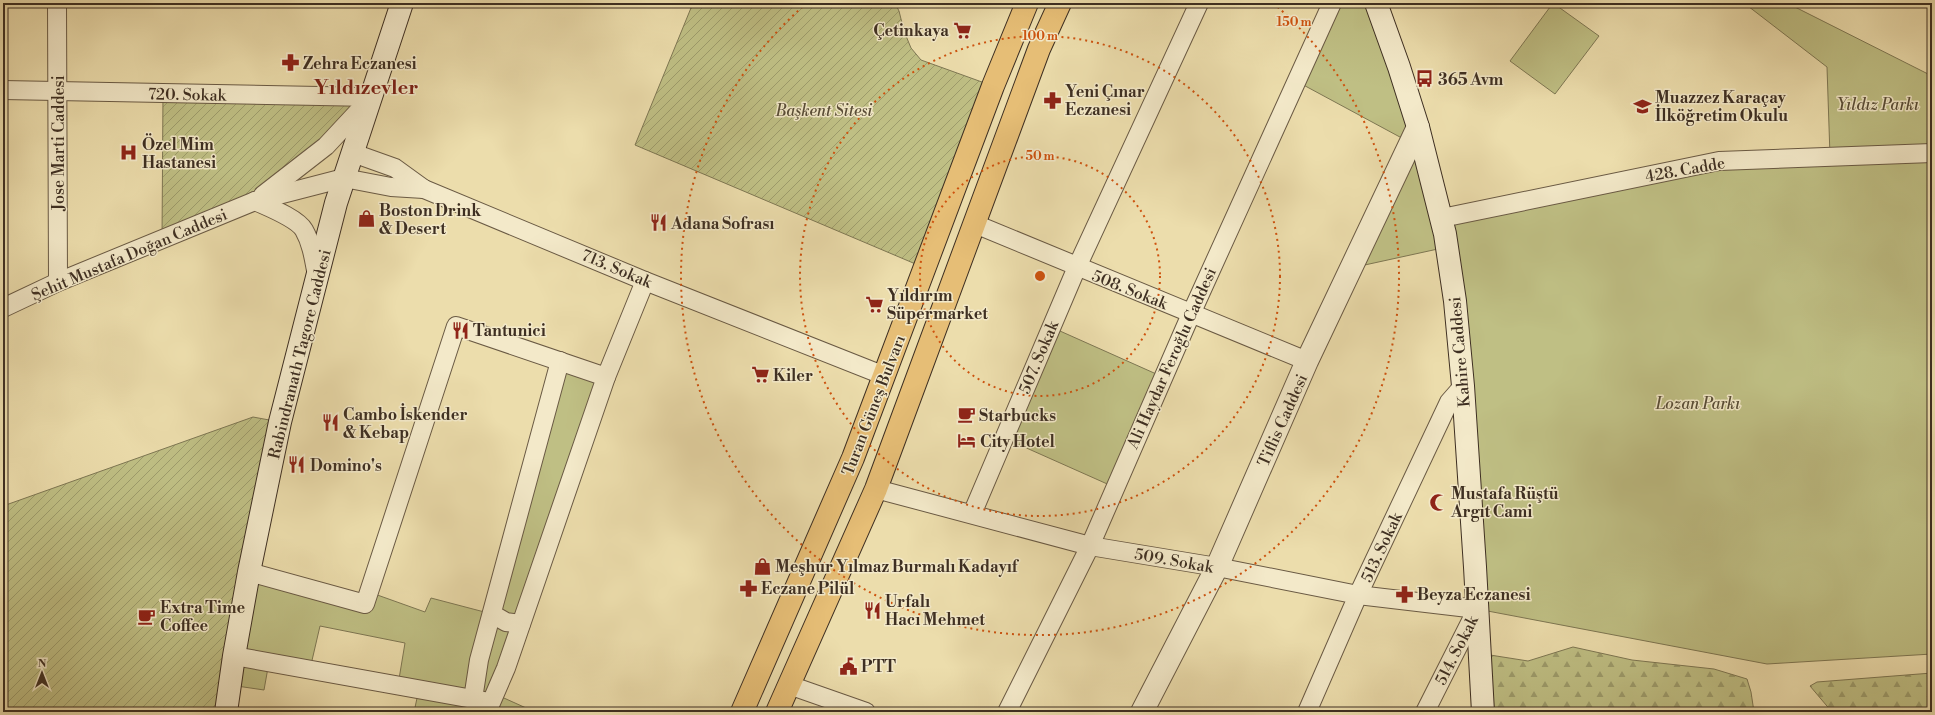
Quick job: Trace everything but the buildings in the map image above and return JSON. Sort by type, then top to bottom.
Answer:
[{"type":"main road","name":"Rabindranath Tagore Caddesi","points":[[226,712],[249,572],[280,422],[317,276],[344,178],[402,3]]},
{"type":"main road","name":"Turan Güneş Bulvarı","points":[[742,712],[853,458],[993,86],[1027,3]]},
{"type":"main road","name":"Turan Güneş Bulvarı","points":[[776,712],[876,489],[1039,49],[1060,3]]},
{"type":"main road","name":"Kahire Caddesi","points":[[1376,3],[1399,67],[1418,127],[1442,218],[1455,301],[1463,386],[1483,712]]},
{"type":"main road","name":"Tiflis Caddesi","points":[[1142,712],[1217,567],[1307,362],[1418,127]]},
{"type":"street","name":"Jose Marti Caddesi","points":[[57,3],[58,282]]},
{"type":"street","name":"507. Sokak","points":[[972,514],[1076,267],[1199,3]]},
{"type":"street","name":"Ali Haydar Feroğlu Caddesi","points":[[1007,712],[1090,546],[1191,314],[1332,3]]},
{"type":"street","name":"720. Sokak","points":[[3,90],[372,97]]},
{"type":"street","points":[[256,200],[326,146],[372,97]]},
{"type":"street","name":"713. Sokak","points":[[353,153],[395,168],[424,188],[645,281],[885,376]]},
{"type":"street","name":"428. Cadde","points":[[1442,218],[1719,161],[1932,153]]},
{"type":"street","points":[[256,200],[344,178],[391,187],[424,188]]},
{"type":"street","points":[[256,200],[282,213],[303,229],[311,246],[317,276]]},
{"type":"street","name":"Şehit Mustafa Doğan Caddesi","points":[[3,308],[58,282],[256,200]]},
{"type":"street","name":"508. Sokak","points":[[975,224],[1307,362]]},
{"type":"street","points":[[234,656],[473,699],[489,707],[506,668],[606,377],[645,281]]},
{"type":"street","points":[[249,572],[365,604],[456,326],[606,377]]},
{"type":"street","points":[[473,699],[479,660],[560,361]]},
{"type":"street","name":"513. Sokak","points":[[1307,712],[1358,595],[1449,402],[1463,386]]},
{"type":"street","name":"509. Sokak","points":[[876,489],[1090,546],[1217,567],[1358,595],[1477,609]]},
{"type":"street","name":"514. Sokak","points":[[1425,712],[1477,609]]},
{"type":"street","points":[[492,614],[506,622],[521,624]]},
{"type":"street","points":[[789,685],[866,712]]},
{"type":"green space","name":"Başkent Sitesi","points":[[693,3],[895,3],[911,48],[921,60],[993,86],[925,268],[635,145]]},
{"type":"green space","name":"Lozan Parkı","points":[[1332,3],[1376,3],[1442,218],[1719,161],[1830,156],[1827,67],[1744,3],[1787,3],[1932,76],[1932,654],[1767,664],[1477,609],[1447,247],[1351,268],[1411,143],[1296,81]]},
{"type":"green space","points":[[1553,3],[1599,36],[1555,94],[1510,61]]},
{"type":"green space","points":[[163,93],[372,97],[255,201],[162,239]]},
{"type":"green space","points":[[1051,327],[1163,377],[1114,487],[1004,438]]},
{"type":"green space","points":[[560,361],[606,377],[495,694],[535,712],[414,712],[419,689],[398,685],[405,643],[320,626],[310,669],[269,662],[264,690],[230,685],[249,572],[365,604],[369,592],[425,612],[431,598],[492,614]]},
{"type":"green space","points":[[253,417],[280,422],[226,712],[3,712],[3,506]]},
{"type":"green space","points":[[1573,647],[1632,660],[1714,669],[1747,679],[1751,692],[1754,712],[1494,712],[1490,655],[1528,661]]},
{"type":"green space","points":[[1932,673],[1932,712],[1832,712],[1810,686],[1817,682]]},
{"type":"place","name":"Çetinkaya","points":[[962,30]]},
{"type":"place","name":"Zehra Eczanesi","points":[[290,63]]},
{"type":"place","name":"365 Avm","points":[[1425,79]]},
{"type":"place","name":"Yeni Çınar Eczanesi","points":[[1052,100]]},
{"type":"place","name":"Muazzez Karaçay İlköğretim Okulu","points":[[1642,106]]},
{"type":"place","name":"Özel Mim Hastanesi","points":[[129,153]]},
{"type":"place","name":"Boston Drink & Desert","points":[[366,219]]},
{"type":"place","name":"Adana Sofrası","points":[[658,223]]},
{"type":"place","name":"Yıldırım Süpermarket","points":[[874,304]]},
{"type":"place","name":"Tantunici","points":[[460,330]]},
{"type":"place","name":"Kiler","points":[[760,375]]},
{"type":"place","name":"Starbucks","points":[[966,415]]},
{"type":"place","name":"Cambo İskender & Kebap","points":[[330,423]]},
{"type":"place","name":"City Hotel","points":[[967,441]]},
{"type":"place","name":"Domino's","points":[[297,465]]},
{"type":"place","name":"Mustafa Rüştü Argıt Cami","points":[[1438,502]]},
{"type":"place","name":"Meşhur Yılmaz Burmalı Kadayıf","points":[[762,566]]},
{"type":"place","name":"Eczane Pilül","points":[[748,588]]},
{"type":"place","name":"Beyza Eczanesi","points":[[1404,594]]},
{"type":"place","name":"Urfalı Hacı Mehmet","points":[[872,610]]},
{"type":"place","name":"Extra Time Coffee","points":[[147,616]]},
{"type":"place","name":"PTT","points":[[848,666]]},
{"type":"district","name":"Yıldızevler","points":[[366,87]]},
{"type":"park label","name":"Yıldız Parkı","points":[[1878,104]]}]
